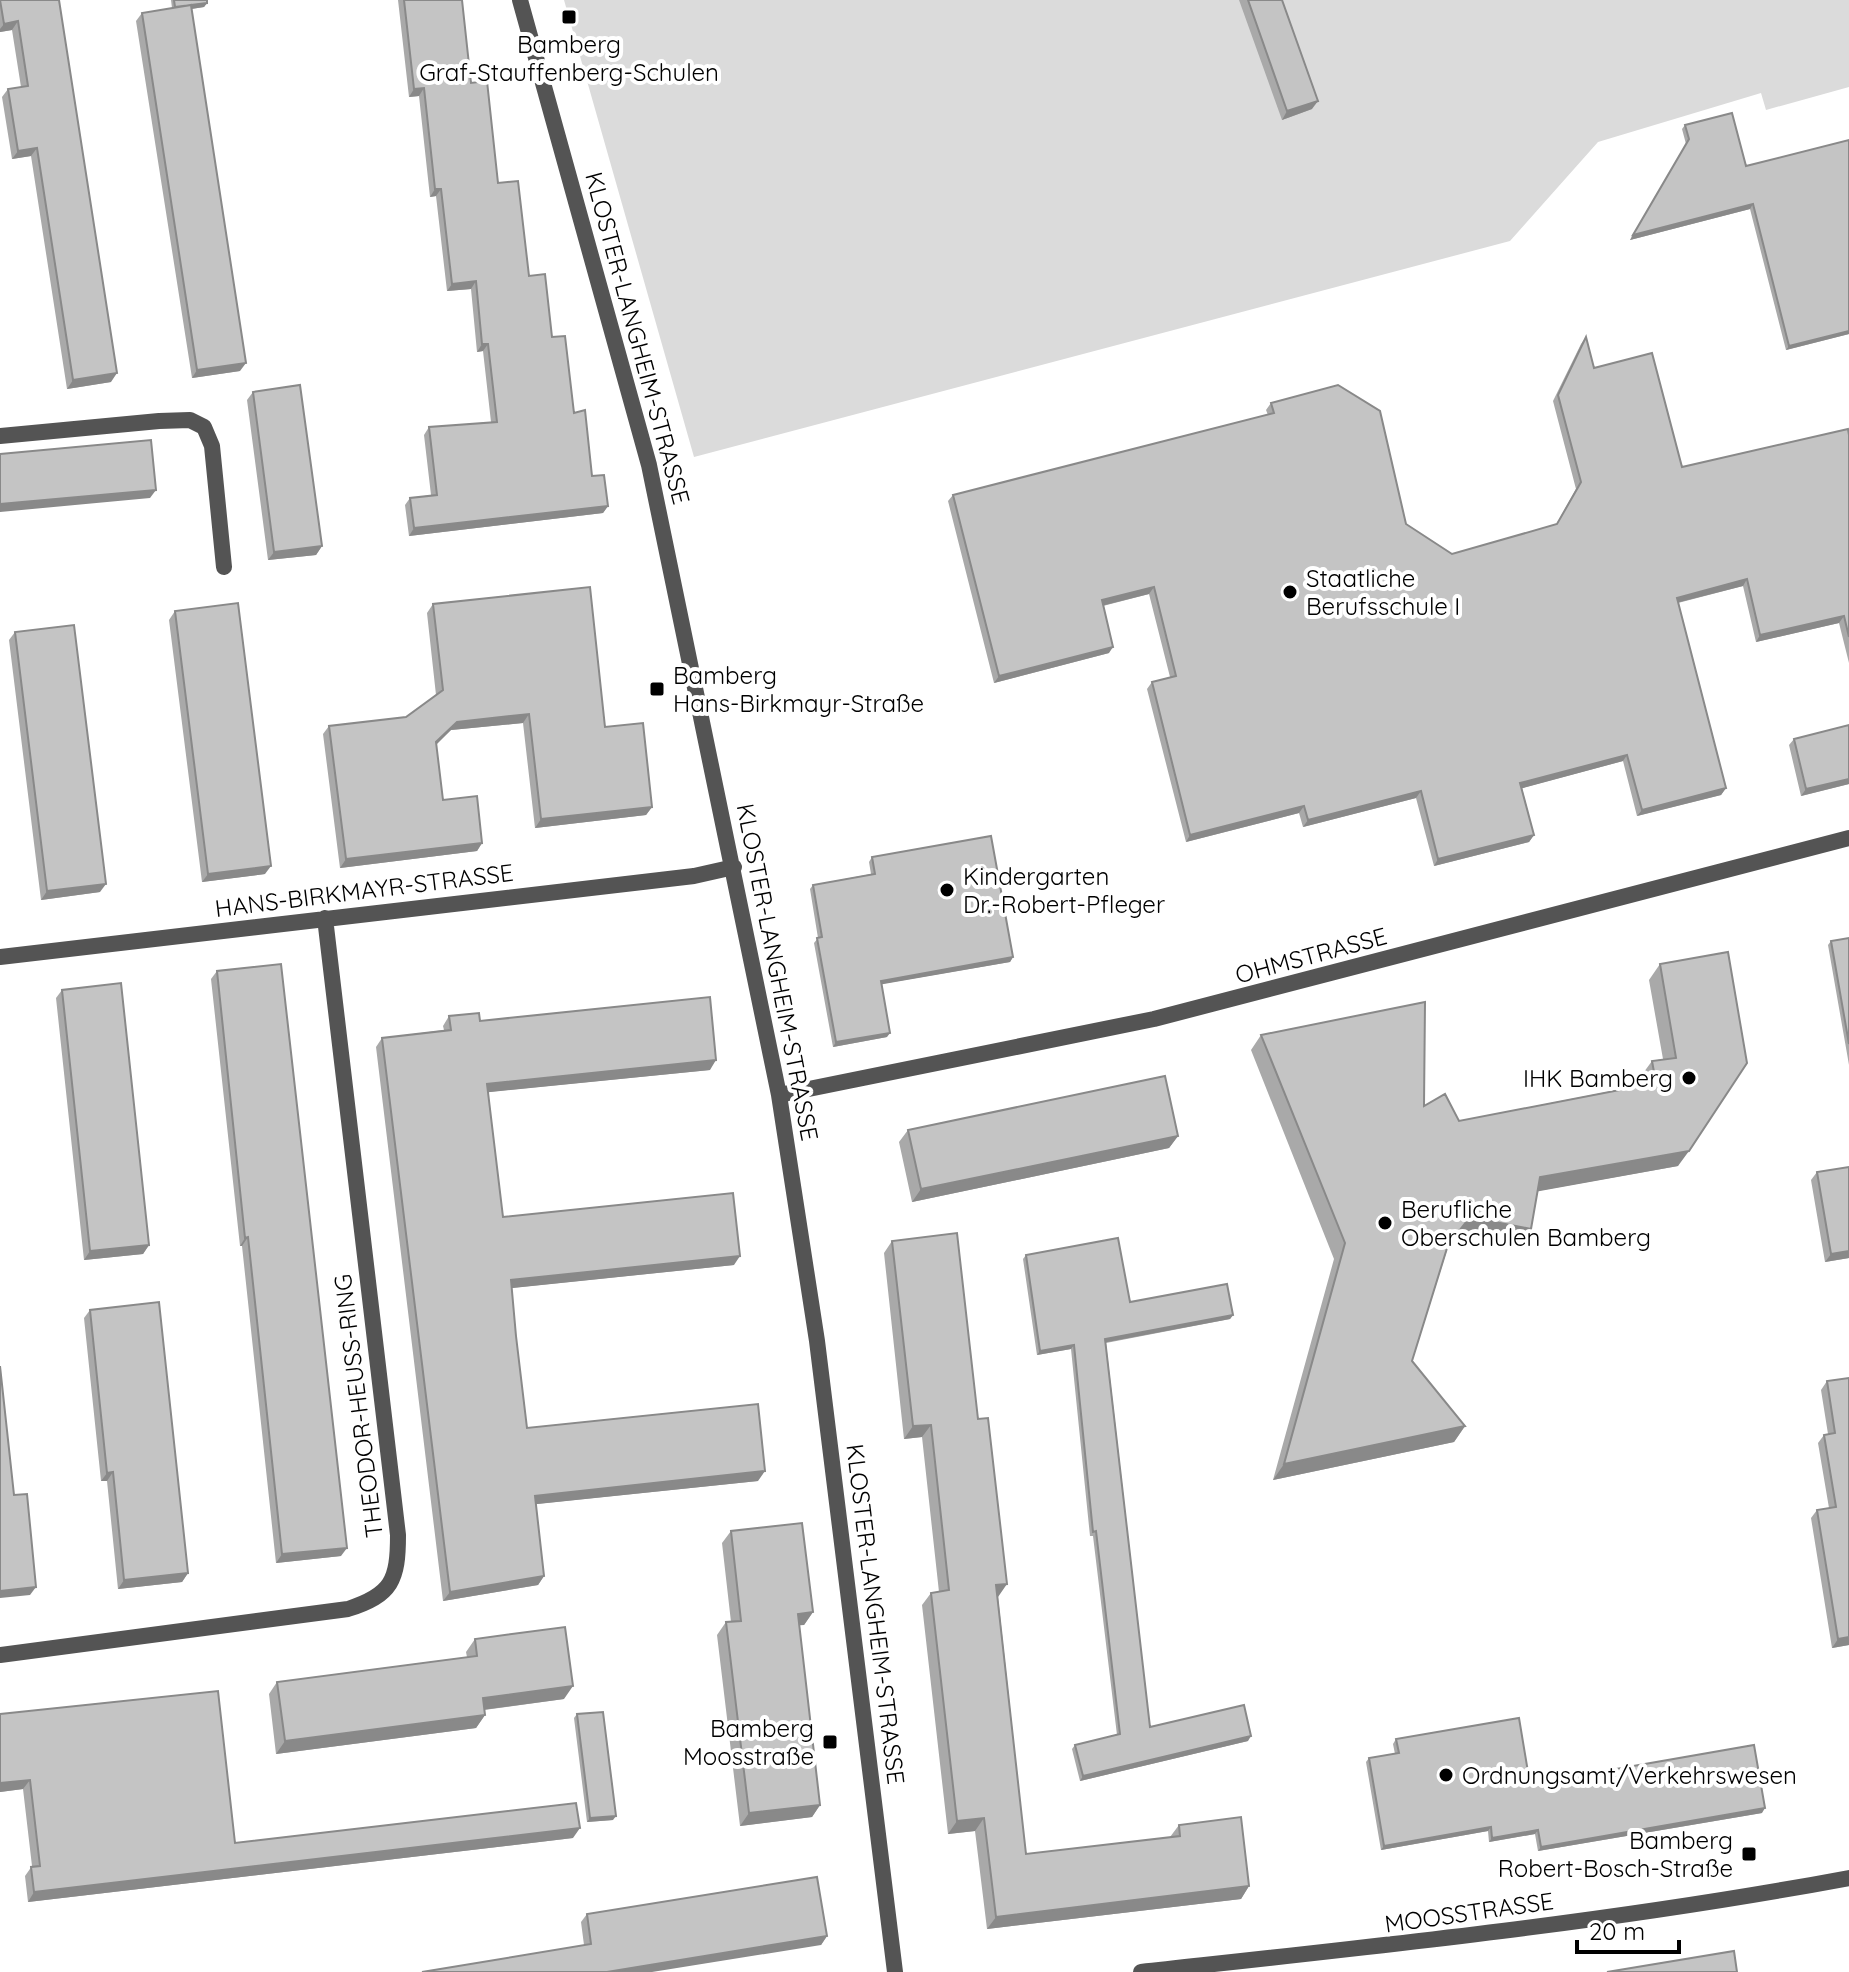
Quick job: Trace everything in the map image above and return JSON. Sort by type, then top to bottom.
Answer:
[{"type":"street","name":"KLOSTER-LANGHEIM-STRASSE","points":[[520,0],[649,465],[779,1095],[817,1341],[895,1972]]},
{"type":"street","points":[[0,436],[159,421],[190,420],[204,427],[212,446],[224,567]]},
{"type":"street","name":"OHMSTRASSE","points":[[779,1095],[1192,1010],[1849,838]]},
{"type":"street","name":"HANS-BIRKMAYR-STRASSE","points":[[0,957],[694,876],[734,867]]},
{"type":"street","name":"THEODOR-HEUSS-RING","points":[[0,1655],[348,1609],[384,1593],[395,1577],[398,1535],[325,918]]},
{"type":"street","name":"MOOSSTRASSE","points":[[1141,1972],[1367,1949],[1659,1911],[1849,1878]]},
{"type":"shaded area","points":[[564,0],[1849,0],[1849,87],[1766,110],[1761,93],[1598,142],[1510,241],[694,457]]},
{"type":"building","points":[[0,0],[59,0],[117,373],[73,380],[37,148],[18,151],[8,89],[28,86],[18,21],[4,24]]},
{"type":"building","points":[[174,0],[207,0],[207,3],[175,7]]},
{"type":"building","points":[[404,0],[462,0],[471,83],[487,81],[498,183],[518,181],[529,276],[545,274],[552,337],[565,336],[574,413],[585,410],[592,476],[604,475],[608,506],[414,528],[410,498],[437,495],[429,427],[497,422],[488,344],[482,344],[476,281],[452,284],[441,189],[435,189],[424,88],[414,89]]},
{"type":"building","points":[[1248,0],[1282,0],[1318,101],[1287,111]]},
{"type":"building","points":[[191,5],[246,363],[197,370],[142,13]]},
{"type":"building","points":[[1732,113],[1746,166],[1849,140],[1849,331],[1789,346],[1753,204],[1633,235],[1689,139],[1685,125]]},
{"type":"building","points":[[1586,337],[1594,368],[1652,353],[1682,467],[1848,429],[1849,637],[1844,616],[1760,635],[1747,579],[1677,598],[1726,788],[1642,810],[1627,755],[1520,783],[1534,835],[1438,859],[1421,791],[1308,820],[1304,806],[1190,835],[1152,682],[1176,676],[1154,587],[1102,600],[1113,647],[999,676],[953,495],[1274,413],[1271,403],[1338,385],[1380,411],[1406,524],[1452,554],[1557,524],[1581,482],[1558,395]]},
{"type":"building","points":[[300,385],[322,546],[274,552],[253,392]]},
{"type":"building","points":[[151,440],[156,490],[0,504],[0,454]]},
{"type":"building","points":[[590,587],[605,727],[643,723],[652,807],[541,819],[529,714],[457,722],[436,742],[443,800],[477,796],[482,843],[346,859],[329,726],[406,717],[443,690],[433,604]]},
{"type":"building","points":[[238,603],[271,866],[208,874],[175,611]]},
{"type":"building","points":[[74,625],[106,884],[47,891],[15,632]]},
{"type":"building","points":[[1849,725],[1849,779],[1806,789],[1794,739]]},
{"type":"building","points":[[991,836],[1013,957],[881,981],[890,1033],[836,1042],[817,938],[822,937],[813,885],[875,874],[872,857]]},
{"type":"building","points":[[1849,938],[1849,1044],[1831,941]]},
{"type":"building","points":[[1728,952],[1747,1063],[1689,1151],[1540,1177],[1531,1229],[1470,1217],[1448,1245],[1412,1361],[1465,1426],[1284,1464],[1345,1243],[1261,1035],[1425,1002],[1424,1106],[1445,1094],[1459,1121],[1656,1083],[1652,1061],[1676,1058],[1660,964]]},
{"type":"building","points":[[281,964],[347,1548],[282,1554],[217,971]]},
{"type":"building","points":[[121,983],[149,1245],[90,1251],[62,990]]},
{"type":"building","points":[[710,997],[716,1060],[487,1084],[503,1217],[733,1193],[740,1256],[511,1280],[516,1336],[527,1428],[758,1404],[765,1471],[535,1496],[544,1576],[450,1592],[382,1038],[451,1030],[449,1016],[479,1013],[480,1021]]},
{"type":"building","points":[[1165,1076],[1178,1136],[921,1189],[908,1130]]},
{"type":"building","points":[[1849,1167],[1849,1251],[1831,1254],[1817,1172]]},
{"type":"building","points":[[957,1233],[978,1419],[988,1418],[1007,1584],[996,1585],[1026,1854],[1180,1836],[1179,1825],[1241,1817],[1249,1886],[996,1917],[984,1818],[957,1821],[931,1593],[949,1590],[931,1425],[913,1426],[892,1241]]},
{"type":"building","points":[[1118,1238],[1130,1302],[1227,1284],[1233,1315],[1105,1339],[1150,1727],[1244,1705],[1251,1736],[1083,1776],[1075,1745],[1120,1734],[1096,1531],[1093,1532],[1074,1345],[1040,1351],[1026,1255]]},
{"type":"building","points":[[159,1302],[188,1573],[124,1580],[113,1472],[107,1473],[90,1310]]},
{"type":"building","points":[[0,1366],[14,1495],[27,1494],[36,1587],[0,1591]]},
{"type":"building","points":[[1849,1378],[1849,1637],[1838,1639],[1817,1510],[1836,1507],[1824,1435],[1835,1433],[1827,1381]]},
{"type":"building","points":[[802,1523],[813,1612],[798,1614],[820,1805],[749,1813],[726,1622],[741,1621],[731,1531]]},
{"type":"building","points":[[565,1627],[573,1686],[483,1698],[485,1715],[285,1741],[277,1682],[477,1656],[475,1639]]},
{"type":"building","points":[[218,1691],[235,1843],[576,1803],[580,1828],[34,1892],[31,1867],[40,1866],[30,1780],[0,1783],[0,1714]]},
{"type":"building","points":[[603,1712],[616,1816],[590,1818],[577,1714]]},
{"type":"building","name":"Ordnungsamt/Verkehrswesen","points":[[1519,1718],[1530,1784],[1754,1745],[1765,1808],[1541,1847],[1538,1830],[1492,1838],[1491,1827],[1384,1846],[1369,1758],[1399,1753],[1396,1739]]},
{"type":"building","points":[[817,1877],[827,1936],[607,1972],[422,1972],[591,1944],[587,1914]]},
{"type":"building","points":[[1734,1951],[1737,1972],[1607,1972]]},
{"type":"place","name":"Bamberg Graf-Stauffenberg-Schulen","points":[[569,17]]},
{"type":"place","name":"Staatliche Berufsschule I","points":[[1290,592]]},
{"type":"place","name":"Bamberg Hans-Birkmayr-Straße","points":[[657,689]]},
{"type":"place","name":"Kindergarten Dr.-Robert-Pfleger","points":[[947,890]]},
{"type":"place","name":"IHK Bamberg","points":[[1689,1078]]},
{"type":"place","name":"Berufliche Oberschulen Bamberg","points":[[1385,1223]]},
{"type":"place","name":"Bamberg Moosstraße","points":[[830,1742]]},
{"type":"place","name":"Ordnungsamt/Verkehrswesen","points":[[1446,1775]]},
{"type":"place","name":"Bamberg Robert-Bosch-Straße","points":[[1749,1854]]}]
